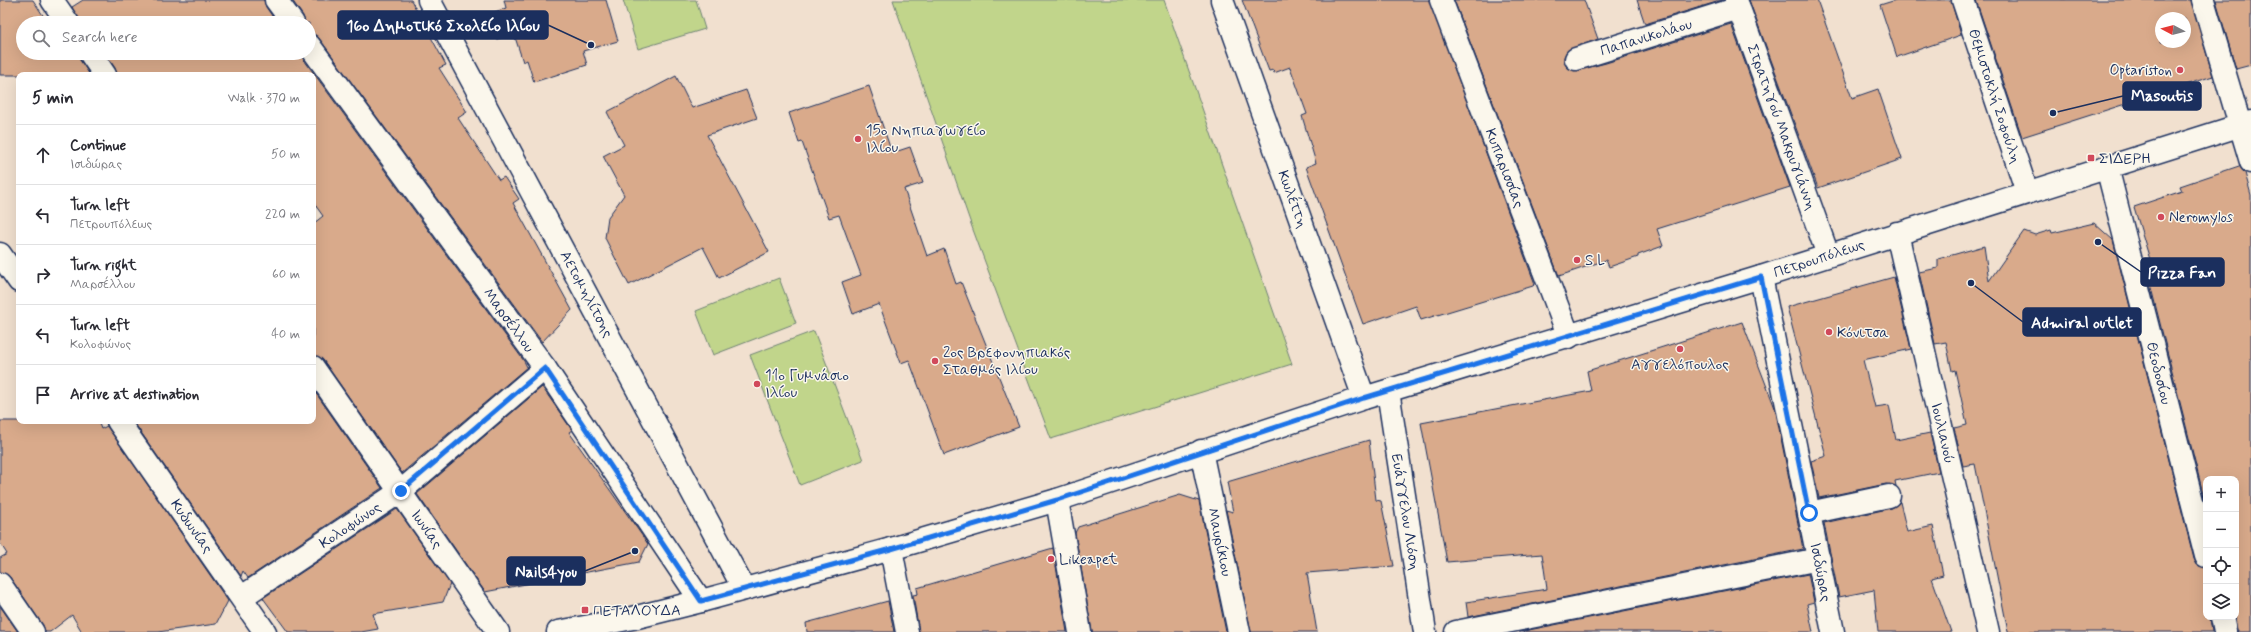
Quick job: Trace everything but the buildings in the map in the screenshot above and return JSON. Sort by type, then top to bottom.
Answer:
[{"type":"street","points":[[52,0],[63,16]]},
{"type":"street","points":[[276,0],[288,16]]},
{"type":"street","name":"Αετομηλίτσης","points":[[429,0],[744,589]]},
{"type":"street","name":"Κωλέττη","points":[[1222,0],[1364,398]]},
{"type":"street","name":"Κυπαρισσίας","points":[[1441,0],[1569,336]]},
{"type":"street","name":"Θεμιστοκλή Σοφούλη","points":[[1963,0],[2027,192]]},
{"type":"street","points":[[2203,0],[2246,124],[2251,162]]},
{"type":"street","name":"Παπανικολάου","points":[[1576,59],[1738,4]]},
{"type":"street","name":"Στρατηγού Μακρυγιάννη","points":[[1738,4],[1828,255]]},
{"type":"street","name":"Μαρσέλλου","points":[[316,55],[545,368],[701,601]]},
{"type":"street","points":[[95,60],[103,72]]},
{"type":"street","name":"Πετρουπόλεως","points":[[558,632],[634,625],[701,601],[891,549],[1057,500],[1364,398],[1761,277],[2246,124]]},
{"type":"street","name":"Θεοδοσίου","points":[[2107,167],[2204,548]]},
{"type":"street","name":"Ιουλιανού","points":[[1897,233],[1988,632]]},
{"type":"street","points":[[0,254],[16,276]]},
{"type":"street","name":"Ισιδώρας","points":[[1761,277],[1833,632]]},
{"type":"street","name":"Κολοφώνος","points":[[242,597],[401,491],[545,368]]},
{"type":"street","name":"Ιωνίας","points":[[316,371],[498,632]]},
{"type":"street","name":"Ευάγγελου Λιόση","points":[[1388,391],[1425,632]]},
{"type":"street","name":"Κυδωνίας","points":[[120,424],[265,632]]},
{"type":"street","name":"Μαυρίκιου","points":[[1202,452],[1239,632]]},
{"type":"street","points":[[1809,513],[1889,496]]},
{"type":"street","points":[[1057,500],[1080,632]]},
{"type":"street","points":[[891,549],[907,632]]},
{"type":"street","points":[[1456,632],[1819,559]]},
{"type":"street","points":[[0,584],[33,632]]},
{"type":"street","points":[[2223,620],[2225,632]]},
{"type":"green space","points":[[623,0],[696,0],[705,29],[638,49]]},
{"type":"green space","points":[[893,0],[1164,0],[1292,364],[1051,439],[972,227]]},
{"type":"green space","points":[[779,278],[796,323],[713,355],[696,311]]},
{"type":"green space","points":[[814,331],[863,460],[800,485],[750,355]]},
{"type":"place","name":"16ο Δημοτικό Σχολείο Ιλίου","points":[[591,45]]},
{"type":"place","name":"Optariston","points":[[2180,70]]},
{"type":"place","name":"Masoutis","points":[[2053,113]]},
{"type":"place","name":"15ο Νηπιαγωγείο Ιλίου","points":[[858,139]]},
{"type":"place","name":"ΣΙΔΕΡΗ","points":[[2091,158]]},
{"type":"place","name":"Neromylos","points":[[2161,217]]},
{"type":"place","name":"Pizza Fan","points":[[2098,242]]},
{"type":"place","name":"S L","points":[[1577,260]]},
{"type":"place","name":"Admiral outlet","points":[[1971,283]]},
{"type":"place","name":"Κόνιτσα","points":[[1829,332]]},
{"type":"place","name":"Αγγελόπουλος","points":[[1680,349]]},
{"type":"place","name":"2ος Βρεφονηπιακός Σταθμός Ιλίου","points":[[935,361]]},
{"type":"place","name":"11ο Γυμνάσιο Ιλίου","points":[[757,384]]},
{"type":"place","name":"Nails4you","points":[[635,551]]},
{"type":"place","name":"Likeapet","points":[[1051,559]]},
{"type":"place","name":"ΠΕΤΑΛΟΥΔΑ","points":[[585,610]]},
{"type":"route","points":[[401,491],[545,368],[701,601],[891,549],[1057,500],[1364,398],[1761,277],[1809,513]]}]
